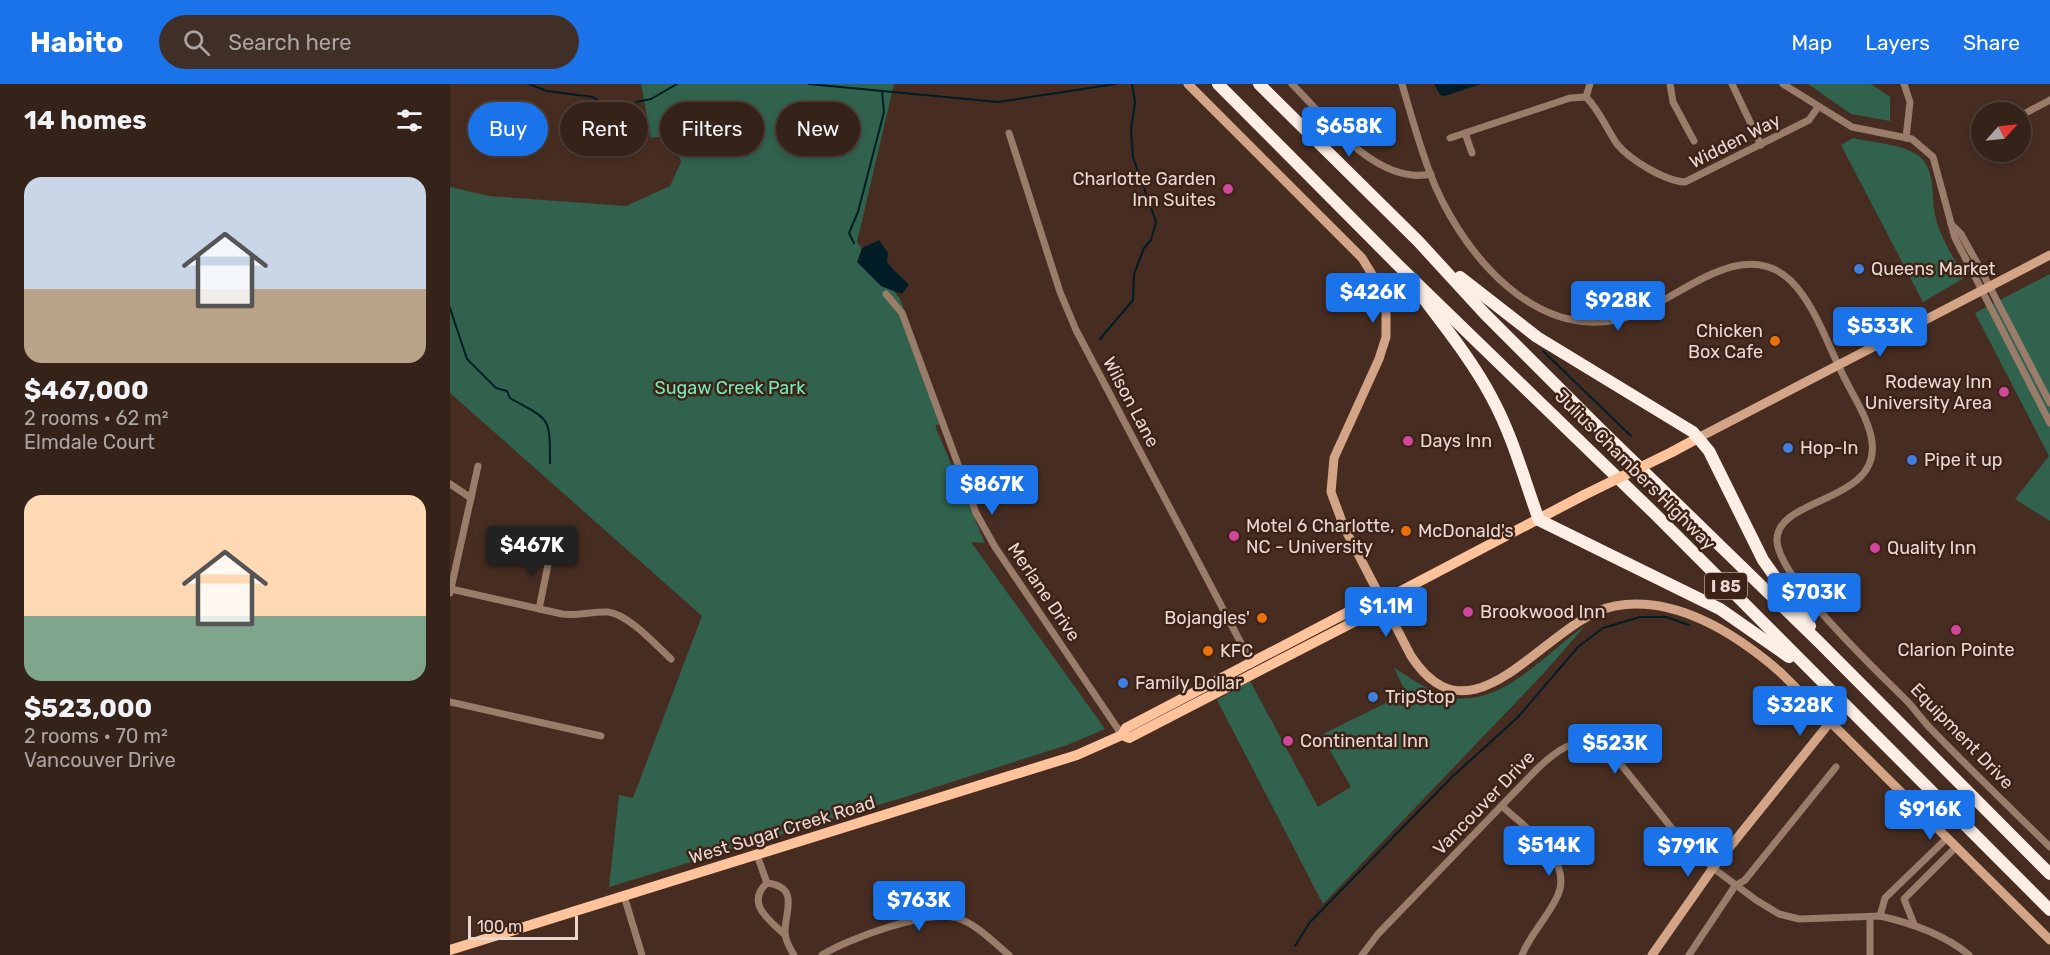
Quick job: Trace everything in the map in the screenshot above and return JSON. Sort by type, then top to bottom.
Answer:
[{"type":"highway","name":"Julius Chambers Highway","points":[[1218,84],[1400,266],[1656,515],[2050,910]]},
{"type":"highway","name":"Julius Chambers Highway","points":[[1258,84],[1418,241],[1485,314],[1599,428],[1827,650],[2050,874]]},
{"type":"highway","points":[[1418,241],[1506,315],[1600,376],[1676,419],[1698,438],[1709,451],[1763,560],[1827,650]]},
{"type":"highway","points":[[1400,266],[1461,349],[1492,398],[1513,443],[1539,519],[1720,609],[1812,673]]},
{"type":"main road","name":"West Sugar Creek Road","points":[[450,950],[1072,757],[1122,735],[1126,728],[1253,668],[1371,600],[1384,600],[1698,438]]},
{"type":"street","points":[[1188,84],[1362,258],[1381,289],[1386,316],[1382,350],[1334,458],[1332,498],[1344,527],[1418,668],[1431,680],[1450,689],[1472,691],[1494,684],[1572,625],[1601,610],[1632,604],[1657,605],[1702,620],[1741,642],[1780,672],[2050,940]]},
{"type":"street","points":[[1292,84],[1342,136],[1382,166],[1412,176],[1431,174]]},
{"type":"street","name":"Equipment Drive","points":[[1402,84],[1431,174],[1447,210],[1476,254],[1504,283],[1543,311],[1579,321],[1619,320],[1640,313],[1721,270],[1744,264],[1762,266],[1779,273],[1799,291],[1869,428],[1872,438],[1872,458],[1863,474],[1852,484],[1784,522],[1778,535],[1779,550],[1807,594],[1839,633],[2050,847]]},
{"type":"street","points":[[1450,138],[1570,98],[1586,97],[1590,84]]},
{"type":"street","points":[[1670,84],[1673,102],[1694,141]]},
{"type":"street","points":[[1732,84],[1761,145]]},
{"type":"street","points":[[1783,84],[1852,128],[1906,138],[1925,148],[1933,158],[1950,222],[2050,403]]},
{"type":"street","points":[[1904,84],[1910,102],[1906,138]]},
{"type":"street","name":"Widden Way","points":[[1586,97],[1596,107],[1624,150],[1674,182],[1694,180],[1809,120],[1818,106]]},
{"type":"street","points":[[2031,110],[2050,100]]},
{"type":"street","points":[[1465,133],[1472,153]]},
{"type":"street","name":"Wilson Lane","points":[[1009,134],[1060,292],[1076,330],[1253,668]]},
{"type":"street","name":"West Sugar Creek Road","points":[[1698,438],[2050,255]]},
{"type":"street","points":[[1986,289],[2050,423]]},
{"type":"street","name":"Merlane Drive","points":[[886,294],[902,313],[965,488],[988,536],[1122,735]]},
{"type":"street","points":[[478,466],[450,591],[573,616],[600,612],[618,614],[671,659]]},
{"type":"street","points":[[450,483],[471,498]]},
{"type":"street","points":[[539,609],[551,550]]},
{"type":"street","points":[[450,702],[601,736]]},
{"type":"street","points":[[1652,955],[1713,868],[1831,721]]},
{"type":"street","name":"Vancouver Drive","points":[[1362,955],[1378,933],[1558,749],[1573,743],[1593,743],[1606,748],[1618,759],[1678,836],[1735,886],[1779,914],[1799,919],[1880,916],[1914,924],[1947,940],[1969,955]]},
{"type":"street","points":[[1689,955],[1735,886],[1745,880],[1836,767]]},
{"type":"street","points":[[1502,806],[1550,852],[1560,872],[1558,896],[1522,955]]},
{"type":"street","points":[[1880,916],[1885,898],[1947,838]]},
{"type":"street","points":[[1914,924],[1904,899],[1956,847]]},
{"type":"street","points":[[757,855],[767,883]]},
{"type":"street","points":[[767,883],[776,884],[784,890],[789,901],[785,935]]},
{"type":"street","points":[[767,883],[758,895],[757,902],[760,910],[785,935],[794,955]]},
{"type":"street","points":[[624,896],[642,955]]},
{"type":"street","points":[[822,955],[868,935],[939,915],[965,921],[1010,955]]},
{"type":"street","points":[[1870,917],[1870,955]]},
{"type":"green space","name":"Sugaw Creek Park","points":[[641,84],[894,84],[857,242],[900,299],[945,422],[935,426],[985,543],[971,542],[1105,729],[1067,745],[908,796],[609,887],[619,795],[633,798],[702,616],[450,393],[450,187],[489,196],[626,206],[670,186],[681,162],[679,156],[764,156],[764,102],[660,102],[660,137],[651,138],[648,102],[644,102]]},
{"type":"green space","points":[[1808,84],[1871,84],[1890,97],[1890,121],[1851,114]]},
{"type":"green space","points":[[1853,138],[1906,149],[1920,157],[1925,163],[1931,176],[1937,223],[1964,278],[1923,302],[1841,145]]},
{"type":"green space","points":[[2050,274],[2050,521],[2015,499],[2049,456],[1975,313]]},
{"type":"green space","points":[[1585,626],[1542,675],[1323,904],[1217,700],[1250,681],[1318,807],[1351,787],[1321,735],[1406,693],[1394,668],[1442,695],[1463,699],[1482,696],[1501,689],[1519,678]]},
{"type":"water","points":[[1434,84],[1481,84],[1445,96],[1440,95]]},
{"type":"water","points":[[879,240],[888,253],[889,265],[909,285],[902,294],[881,286],[857,262],[862,248]]},
{"type":"waterway","points":[[529,84],[547,91],[593,97],[600,102]]},
{"type":"waterway","points":[[636,102],[651,99],[677,84]]},
{"type":"waterway","points":[[809,84],[998,102],[1115,84]]},
{"type":"waterway","points":[[1100,339],[1133,300],[1134,274],[1144,248],[1151,240],[1156,222],[1133,157],[1131,130],[1135,102],[1132,84]]},
{"type":"waterway","points":[[854,243],[849,233],[858,212],[884,112],[882,91]]},
{"type":"waterway","points":[[450,308],[467,359],[496,388],[507,391],[510,398],[545,421],[548,427],[550,463]]},
{"type":"waterway","points":[[1543,351],[1631,436]]},
{"type":"waterway","points":[[1295,946],[1310,922],[1453,776],[1518,717],[1578,647],[1603,628],[1640,617],[1666,617],[1689,625]]},
{"type":"place","name":"Charlotte Garden Inn Suites","points":[[1228,189]]},
{"type":"place","name":"Queens Market","points":[[1859,269]]},
{"type":"place","name":"Chicken Box Cafe","points":[[1775,341]]},
{"type":"place","name":"Rodeway Inn University Area","points":[[2004,392]]},
{"type":"place","name":"Days Inn","points":[[1408,441]]},
{"type":"place","name":"Hop-In","points":[[1788,448]]},
{"type":"place","name":"Pipe it up","points":[[1912,460]]},
{"type":"place","name":"McDonald's","points":[[1406,531]]},
{"type":"place","name":"Motel 6 Charlotte, NC - University","points":[[1234,536]]},
{"type":"place","name":"Quality Inn","points":[[1875,548]]},
{"type":"place","name":"Brookwood Inn","points":[[1468,612]]},
{"type":"place","name":"Bojangles'","points":[[1262,618]]},
{"type":"place","name":"Clarion Pointe","points":[[1956,630]]},
{"type":"place","name":"KFC","points":[[1208,651]]},
{"type":"place","name":"Family Dollar","points":[[1123,683]]},
{"type":"place","name":"TripStop","points":[[1373,697]]},
{"type":"place","name":"Continental Inn","points":[[1288,741]]}]
